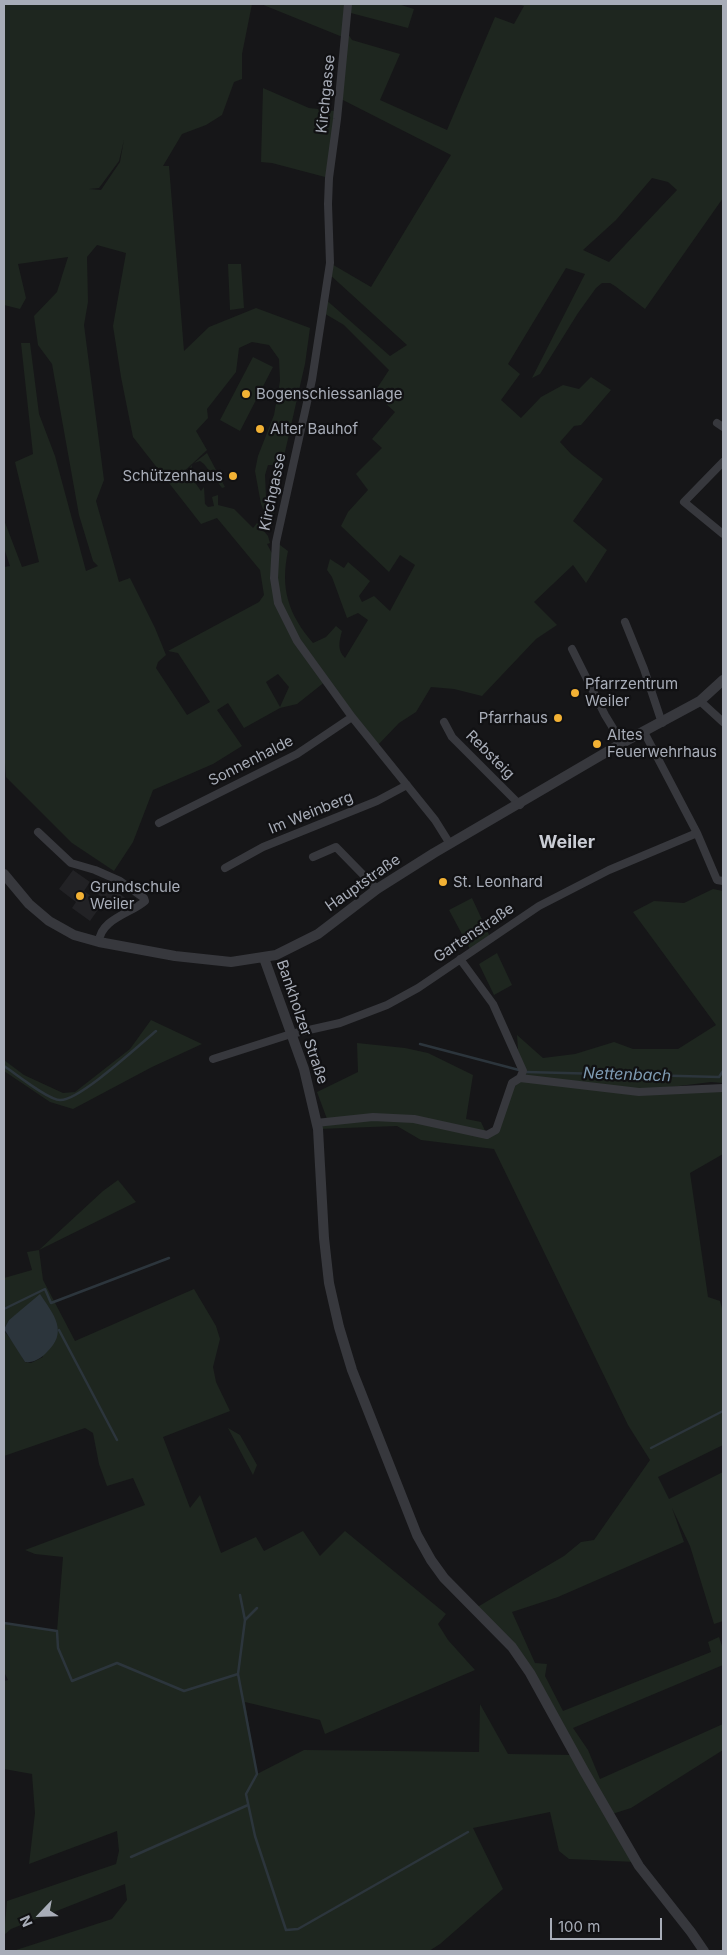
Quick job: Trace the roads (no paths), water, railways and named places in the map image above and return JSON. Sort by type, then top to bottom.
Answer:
[{"type":"street","name":"Kirchgasse","points":[[348,4],[337,119],[329,178],[330,262],[312,380],[276,542],[274,578],[278,603],[297,641],[352,717],[435,820],[450,844]]},
{"type":"street","points":[[723,462],[684,502],[723,534]]},
{"type":"street","points":[[626,622],[662,723]]},
{"type":"street","points":[[572,649],[605,715],[622,743]]},
{"type":"street","name":"Hauptstraße","points":[[4,874],[30,904],[49,921],[74,935],[99,942],[175,956],[231,962],[264,958],[280,953],[318,934],[376,889],[622,743],[700,701],[723,680]]},
{"type":"street","points":[[700,701],[723,722]]},
{"type":"street","name":"Sonnenhalde","points":[[159,823],[297,754],[352,717]]},
{"type":"street","name":"Rebsteig","points":[[444,722],[452,737],[520,805]]},
{"type":"street","points":[[644,732],[697,833],[717,880],[723,881]]},
{"type":"street","name":"Im Weinberg","points":[[225,868],[263,847],[377,801],[407,785]]},
{"type":"street","points":[[38,832],[70,863],[120,881],[144,898],[145,901],[141,905],[117,918],[104,930],[99,942]]},
{"type":"street","name":"Gartenstraße","points":[[213,1059],[291,1034],[340,1022],[387,1005],[418,988],[539,906],[609,870],[697,833]]},
{"type":"street","points":[[313,857],[336,847],[376,889]]},
{"type":"street","name":"Bankholzer Straße","points":[[264,958],[291,1034],[310,1095],[318,1130],[324,1238],[329,1283],[339,1327],[352,1370],[417,1535],[444,1578],[512,1647],[530,1672],[584,1772],[639,1866],[704,1951]]},
{"type":"street","points":[[316,1123],[374,1117],[414,1119],[487,1135],[496,1130],[512,1083],[520,1078],[523,1071],[493,1004],[460,959]]},
{"type":"street","points":[[520,1078],[639,1092],[723,1088]]},
{"type":"waterway","name":"Nettenbach","points":[[4,1066],[48,1096],[60,1100],[69,1098],[94,1082],[156,1031]]},
{"type":"waterway","name":"Nettenbach","points":[[420,1044],[519,1070]]},
{"type":"waterway","name":"Nettenbach","points":[[526,1072],[719,1077],[723,1071]]},
{"type":"waterway","points":[[4,1309],[45,1289],[51,1303],[169,1258]]},
{"type":"waterway","points":[[59,1330],[117,1440]]},
{"type":"waterway","points":[[651,1448],[723,1411]]},
{"type":"waterway","points":[[240,1595],[245,1620]]},
{"type":"waterway","points":[[238,1674],[245,1620],[257,1608]]},
{"type":"waterway","points":[[4,1623],[57,1631],[58,1648],[72,1681],[117,1663],[184,1691],[238,1674],[257,1774],[246,1794],[255,1836],[286,1930],[298,1929],[468,1832]]},
{"type":"waterway","points":[[131,1857],[248,1805]]},
{"type":"place","name":"Bogenschiessanlage","points":[[246,394]]},
{"type":"place","name":"Alter Bauhof","points":[[260,429]]},
{"type":"place","name":"Schützenhaus","points":[[233,476]]},
{"type":"place","name":"Pfarrzentrum Weiler","points":[[575,693]]},
{"type":"place","name":"Pfarrhaus","points":[[558,718]]},
{"type":"place","name":"Altes Feuerwehrhaus","points":[[597,744]]},
{"type":"place","name":"St. Leonhard","points":[[443,882]]},
{"type":"place","name":"Grundschule Weiler","points":[[80,896]]},
{"type":"district","name":"Weiler","points":[[567,843]]}]
